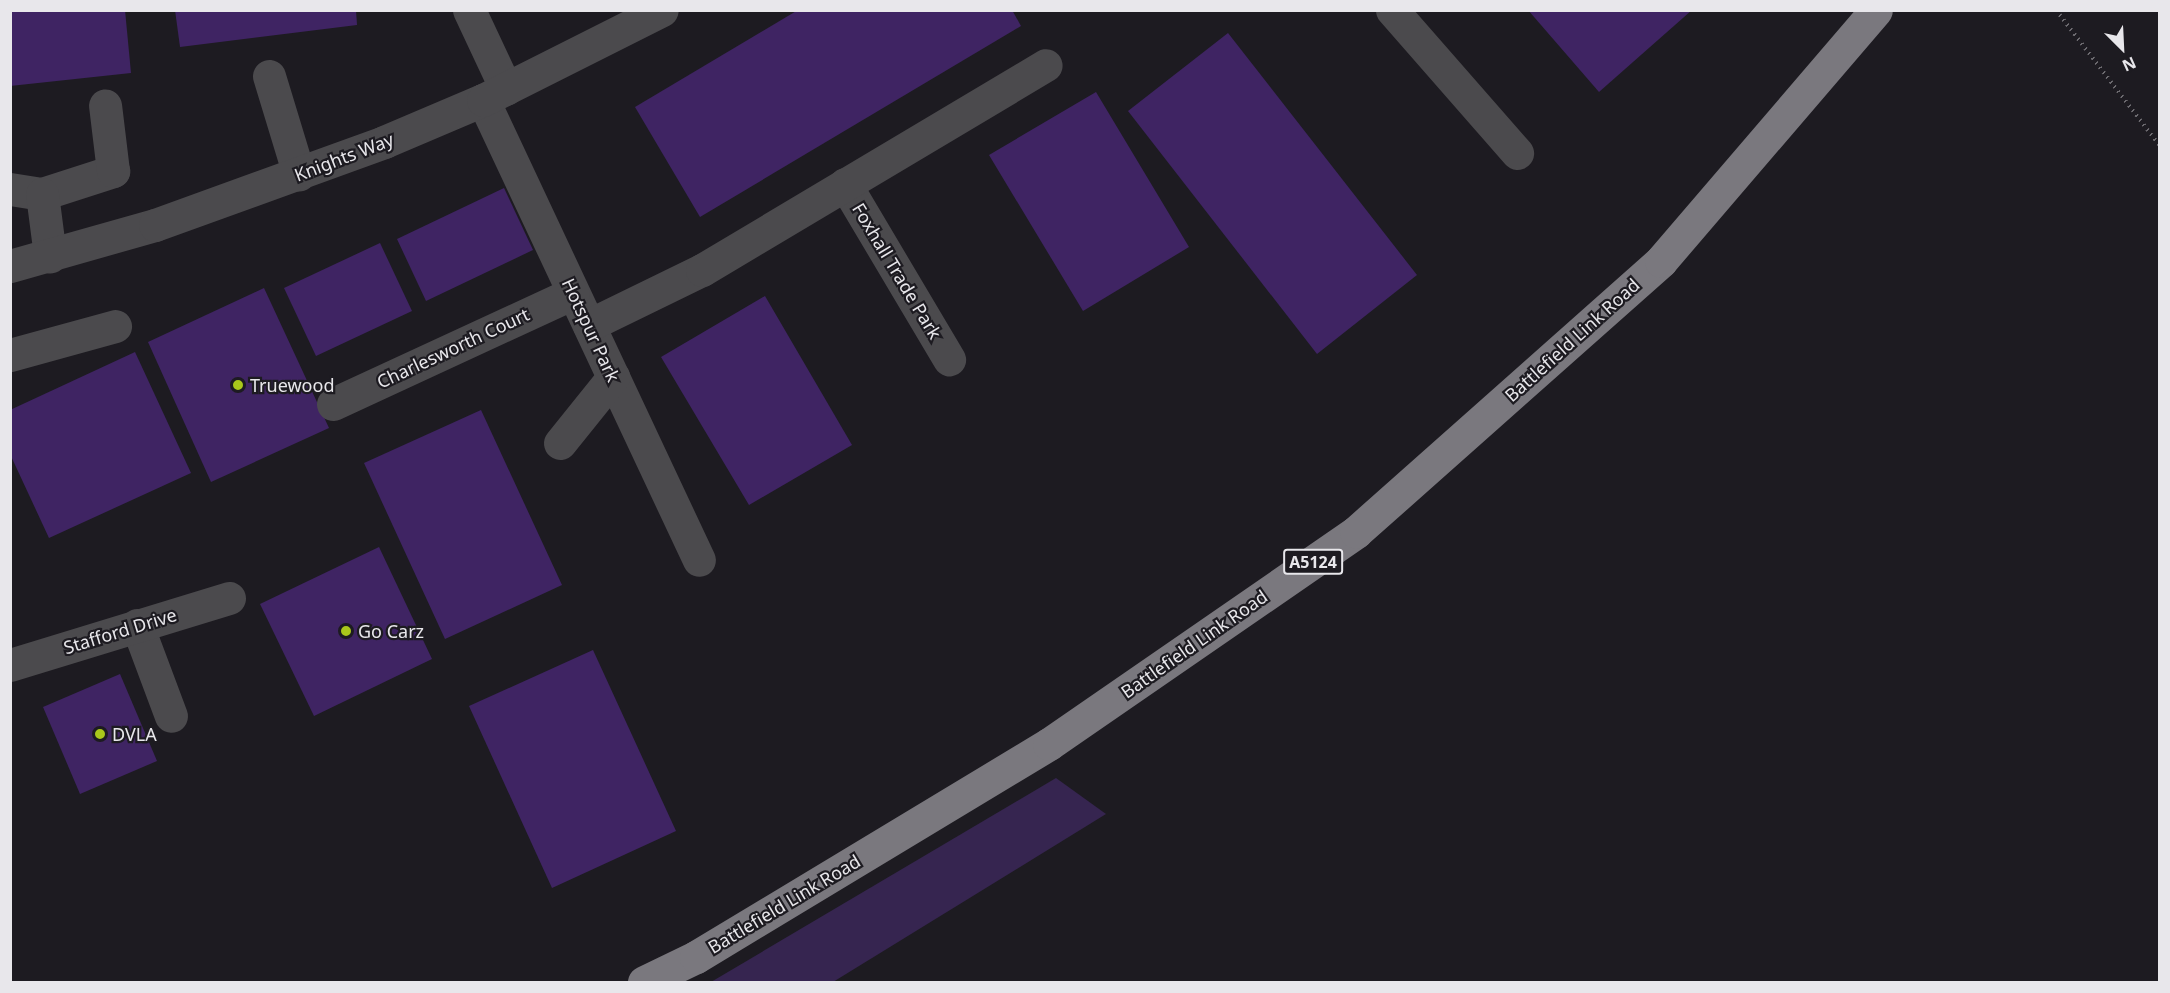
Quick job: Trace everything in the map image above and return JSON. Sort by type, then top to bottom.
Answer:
[{"type":"main road","name":"Battlefield Link Road","points":[[644,982],[696,957],[1049,744],[1356,532],[1661,261],[1876,10]]},
{"type":"street","name":"Hotspur Park","points":[[469,10],[495,94],[573,292],[699,560]]},
{"type":"street","name":"Knights Way","points":[[10,266],[50,256],[299,175],[495,94],[662,10]]},
{"type":"street","points":[[1392,10],[1517,153]]},
{"type":"street","points":[[589,326],[702,270],[1046,64]]},
{"type":"street","points":[[269,76],[299,175]]},
{"type":"street","points":[[10,189],[42,194],[113,171],[105,105]]},
{"type":"street","name":"Foxhall Trade Park","points":[[845,184],[949,359]]},
{"type":"street","points":[[42,194],[50,256]]},
{"type":"street","name":"Charlesworth Court","points":[[333,404],[573,292]]},
{"type":"street","points":[[10,355],[115,326]]},
{"type":"street","points":[[561,443],[613,377]]},
{"type":"street","name":"Stafford Drive","points":[[10,665],[229,598]]},
{"type":"street","points":[[137,625],[171,716]]},
{"type":"path","points":[[2056,10],[2160,146]]},
{"type":"shaded area","points":[[1056,778],[1106,814],[833,982],[711,982]]},
{"type":"building","points":[[10,10],[125,10],[131,73],[10,86]]},
{"type":"building","points":[[175,10],[356,10],[357,25],[180,47]]},
{"type":"building","points":[[798,10],[1012,10],[1021,26],[700,217],[635,107]]},
{"type":"building","points":[[1528,10],[1692,10],[1599,92]]},
{"type":"building","points":[[1228,33],[1417,275],[1317,354],[1128,111]]},
{"type":"building","points":[[1096,92],[1189,247],[1083,311],[989,155]]},
{"type":"building","points":[[504,188],[533,250],[426,301],[397,239]]},
{"type":"building","points":[[380,243],[412,311],[316,356],[284,288]]},
{"type":"building","name":"Truewood","points":[[264,288],[329,428],[211,482],[148,342]]},
{"type":"building","points":[[765,296],[852,445],[749,505],[661,357]]},
{"type":"building","points":[[135,352],[191,473],[49,538],[10,454],[10,410]]},
{"type":"building","points":[[481,410],[562,585],[445,639],[364,463]]},
{"type":"building","name":"Go Carz","points":[[379,547],[432,659],[314,716],[260,604]]},
{"type":"building","points":[[593,650],[676,831],[552,888],[469,706]]},
{"type":"building","name":"DVLA","points":[[120,674],[157,761],[80,794],[43,707]]},
{"type":"place","name":"Truewood","points":[[238,385]]},
{"type":"place","name":"Go Carz","points":[[346,631]]},
{"type":"place","name":"DVLA","points":[[100,734]]}]
